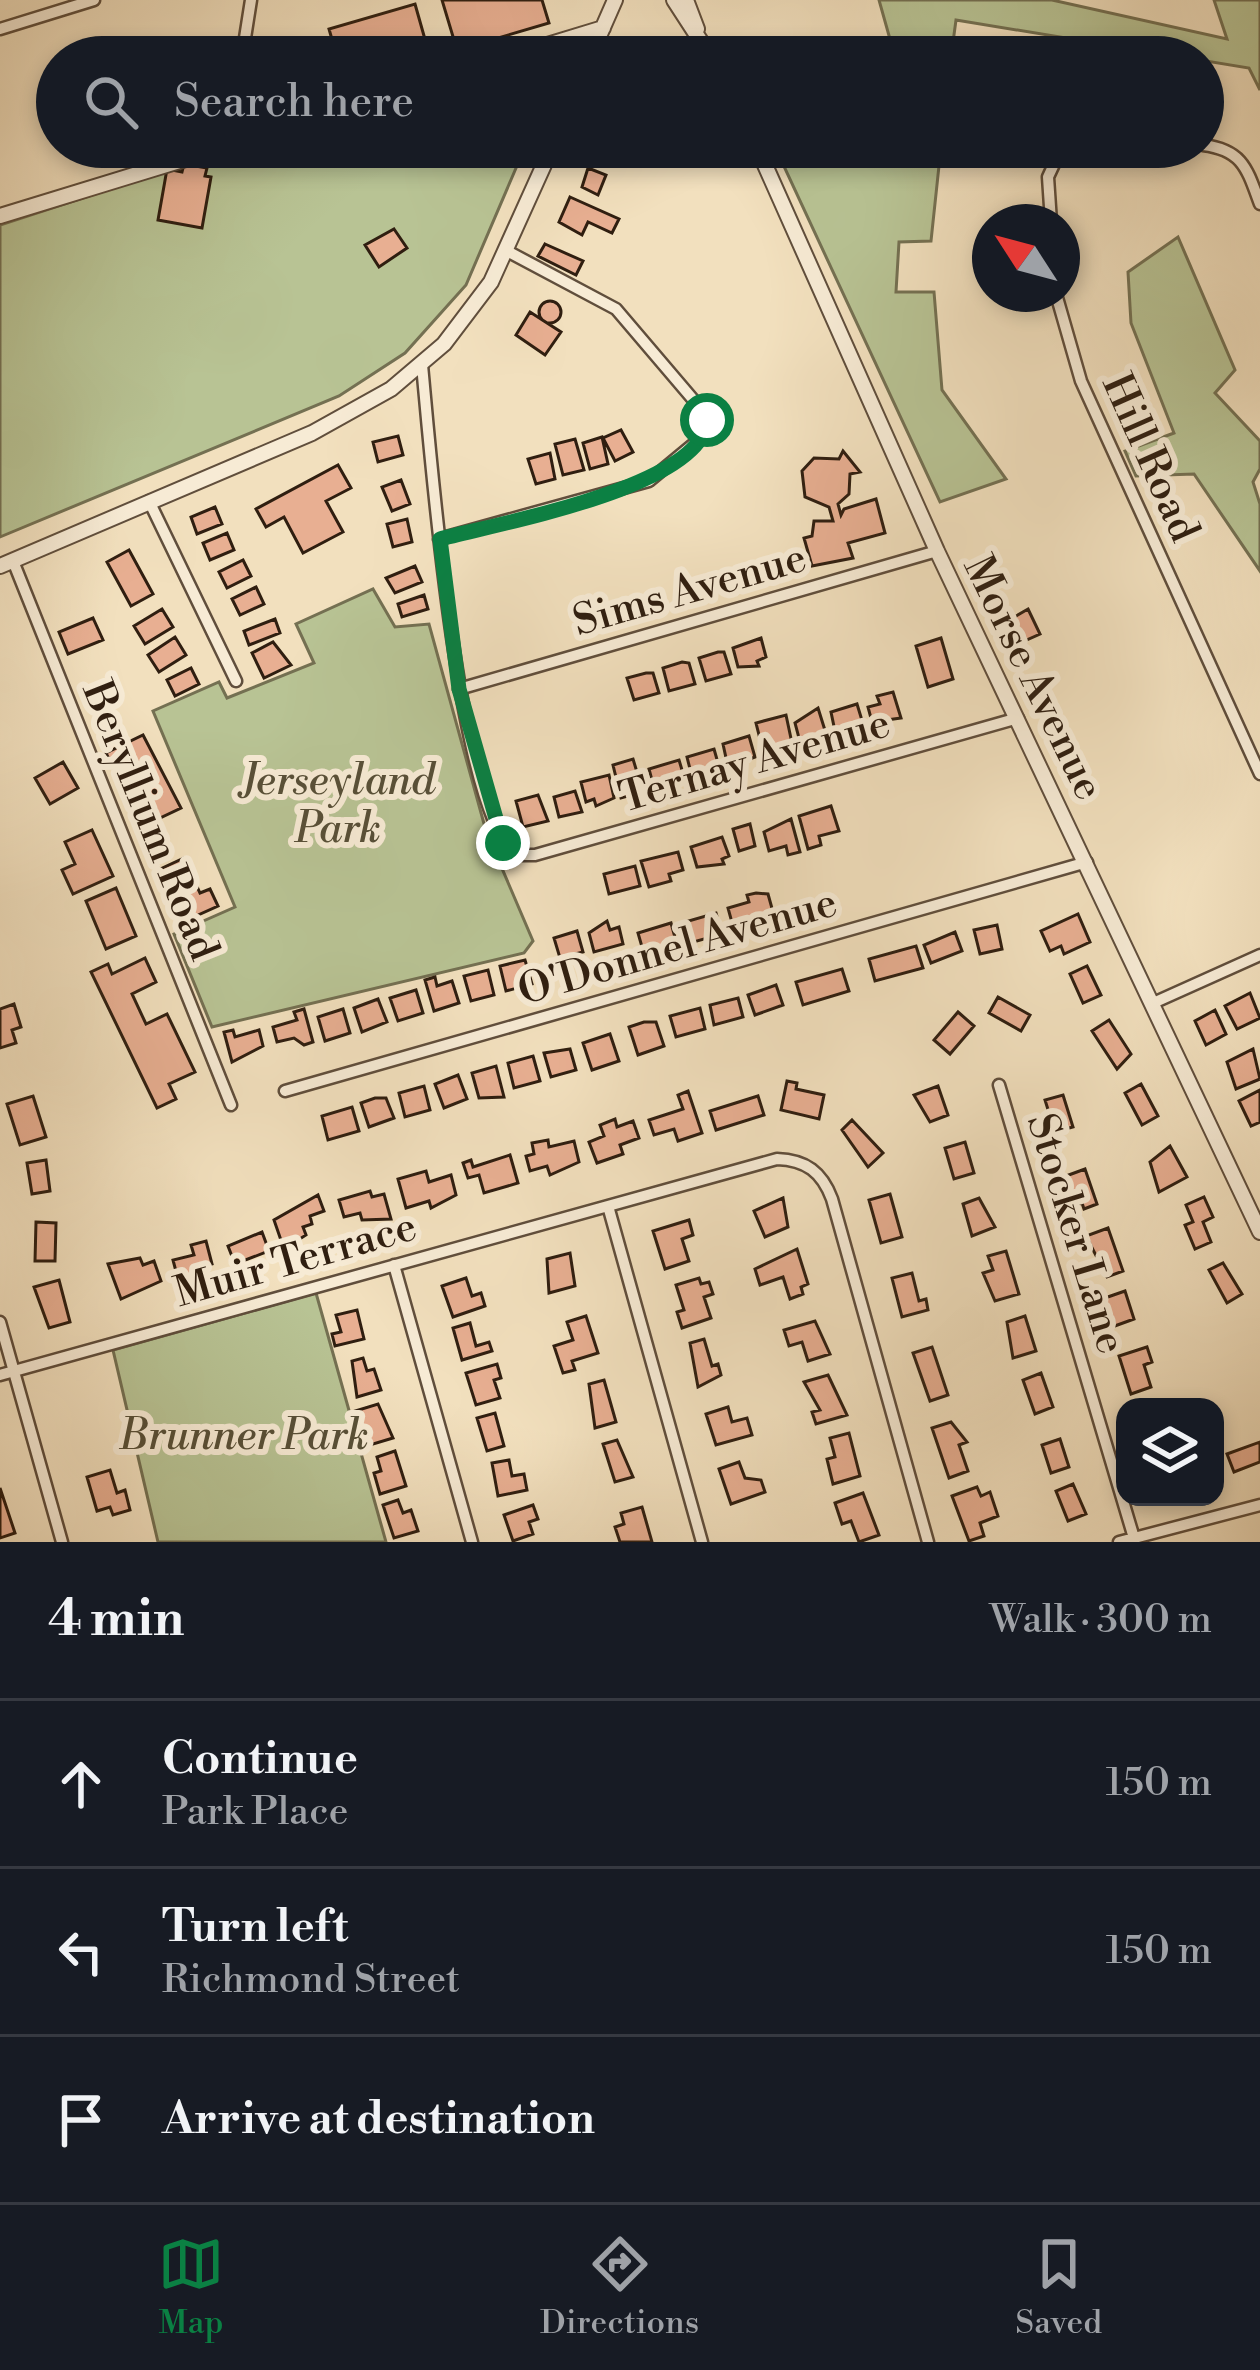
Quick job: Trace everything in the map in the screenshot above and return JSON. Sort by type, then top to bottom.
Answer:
[{"type":"street","points":[[0,29],[94,0]]},
{"type":"street","points":[[245,36],[251,0]]},
{"type":"street","points":[[599,36],[615,0]]},
{"type":"street","points":[[674,0],[698,34]]},
{"type":"street","points":[[686,0],[698,34]]},
{"type":"street","points":[[577,36],[603,28]]},
{"type":"street","points":[[1224,147],[1244,160],[1260,203]]},
{"type":"street","points":[[0,216],[157,168]]},
{"type":"street","points":[[6,563],[338,422],[422,365],[468,316],[507,251],[543,168]]},
{"type":"street","name":"Morse Avenue","points":[[766,168],[938,551],[1260,1232]]},
{"type":"street","points":[[1050,204],[1052,168]]},
{"type":"street","points":[[440,539],[649,481],[707,433],[702,410],[616,309],[507,251]]},
{"type":"street","name":"Hill Road","points":[[1061,312],[1081,381],[1260,774]]},
{"type":"street","points":[[422,365],[459,689]]},
{"type":"street","points":[[149,501],[236,681]]},
{"type":"street","name":"Sims Avenue","points":[[459,689],[938,551]]},
{"type":"street","name":"Beryllium Road","points":[[6,563],[231,1105]]},
{"type":"street","name":"Ternay Avenue","points":[[459,689],[497,831],[509,850],[535,855],[1018,718]]},
{"type":"street","name":"O'Donnel Avenue","points":[[285,1091],[1087,862]]},
{"type":"street","points":[[1151,1004],[1260,955]]},
{"type":"street","name":"Stocker Lane","points":[[999,1085],[1134,1538]]},
{"type":"street","name":"Muir Terrace","points":[[0,1375],[777,1159],[803,1162],[820,1175],[832,1199],[928,1542]]},
{"type":"street","points":[[608,1206],[702,1542]]},
{"type":"street","points":[[394,1265],[472,1542]]},
{"type":"street","points":[[0,1322],[62,1542]]},
{"type":"street","points":[[1119,1542],[1260,1504]]},
{"type":"green space","points":[[879,0],[1052,0],[1214,36],[1054,36],[956,20],[954,36],[889,36]]},
{"type":"green space","points":[[1214,0],[1260,0],[1260,90],[1249,68],[1224,64],[1227,39]]},
{"type":"green space","points":[[175,168],[516,168],[466,285],[405,353],[339,396],[0,537],[0,225]]},
{"type":"green space","points":[[785,168],[939,168],[931,241],[899,242],[896,292],[934,292],[942,390],[1006,479],[940,502]]},
{"type":"green space","points":[[1178,237],[1235,370],[1215,393],[1260,441],[1260,469],[1253,482],[1260,504],[1260,571],[1194,474],[1136,476],[1125,451],[1174,433],[1131,323],[1128,272]]},
{"type":"green space","name":"Jerseyland Park","points":[[373,589],[395,627],[429,624],[486,831],[533,941],[524,953],[212,1027],[174,934],[235,907],[153,711],[219,682],[227,698],[314,663],[296,624]]},
{"type":"green space","name":"Brunner Park","points":[[316,1293],[386,1542],[158,1542],[113,1350]]},
{"type":"building","points":[[442,0],[542,0],[549,23],[505,36],[453,36]]},
{"type":"building","points":[[415,4],[424,36],[331,36],[329,29]]},
{"type":"building","points":[[183,168],[207,168],[205,176],[211,177],[202,228],[158,220],[167,169],[182,172]]},
{"type":"building","points":[[588,168],[606,175],[598,195],[582,187]]},
{"type":"building","points":[[570,197],[619,219],[612,233],[588,222],[582,235],[559,222]]},
{"type":"building","points":[[394,229],[407,248],[379,267],[365,245]]},
{"type":"building","points":[[545,244],[583,261],[576,275],[538,256]]},
{"type":"building","points":[[550,301],[561,312],[550,323],[539,312]]},
{"type":"building","points":[[530,312],[561,332],[545,355],[516,335]]},
{"type":"building","points":[[621,430],[633,452],[615,461],[603,438]]},
{"type":"building","points":[[398,436],[403,455],[378,462],[373,442]]},
{"type":"building","points":[[602,437],[608,464],[590,469],[583,443]]},
{"type":"building","points":[[575,439],[584,470],[563,475],[555,444]]},
{"type":"building","points":[[843,451],[860,472],[850,474],[849,494],[838,504],[841,515],[844,509],[876,499],[885,533],[848,543],[853,558],[812,566],[804,538],[812,536],[814,521],[833,521],[829,507],[805,497],[802,471],[814,458],[839,459]]},
{"type":"building","points":[[550,453],[555,479],[536,484],[528,459]]},
{"type":"building","points":[[338,465],[351,488],[326,501],[343,532],[303,553],[284,517],[266,527],[256,509]]},
{"type":"building","points":[[401,480],[410,504],[392,511],[382,487]]},
{"type":"building","points":[[215,507],[222,524],[197,534],[191,517]]},
{"type":"building","points":[[407,519],[412,542],[393,547],[387,524]]},
{"type":"building","points":[[227,533],[234,550],[210,560],[203,543]]},
{"type":"building","points":[[129,550],[153,594],[131,606],[107,562]]},
{"type":"building","points":[[243,560],[251,576],[227,588],[219,572]]},
{"type":"building","points":[[415,566],[422,582],[395,593],[386,578]]},
{"type":"building","points":[[256,587],[264,604],[240,615],[232,599]]},
{"type":"building","points":[[424,595],[428,609],[402,617],[398,604]]},
{"type":"building","points":[[162,609],[173,627],[145,644],[134,626]]},
{"type":"building","points":[[1028,609],[1040,634],[1022,642],[1011,619]]},
{"type":"building","points":[[93,618],[103,640],[68,654],[59,632]]},
{"type":"building","points":[[275,619],[280,633],[249,645],[244,631]]},
{"type":"building","points":[[175,637],[186,655],[159,672],[148,655]]},
{"type":"building","points":[[761,638],[766,657],[757,661],[759,666],[738,667],[733,648]]},
{"type":"building","points":[[941,638],[953,679],[928,687],[916,646]]},
{"type":"building","points":[[273,642],[291,665],[264,678],[252,653]]},
{"type":"building","points":[[724,652],[731,674],[706,681],[699,658]]},
{"type":"building","points":[[689,663],[695,684],[669,691],[663,668]]},
{"type":"building","points":[[191,668],[199,684],[175,696],[167,680]]},
{"type":"building","points":[[653,673],[659,693],[634,700],[627,678]]},
{"type":"building","points":[[893,692],[901,718],[872,722],[868,707],[880,704],[877,696]]},
{"type":"building","points":[[857,704],[864,727],[836,736],[831,712]]},
{"type":"building","points":[[818,708],[828,740],[800,742],[795,723]]},
{"type":"building","points":[[786,715],[793,748],[763,751],[756,723]]},
{"type":"building","points":[[143,735],[181,808],[141,827],[106,753]]},
{"type":"building","points":[[749,736],[755,757],[728,767],[723,744]]},
{"type":"building","points":[[714,749],[720,770],[692,777],[687,757]]},
{"type":"building","points":[[633,759],[643,792],[621,798],[613,765]]},
{"type":"building","points":[[679,760],[685,780],[654,788],[649,769]]},
{"type":"building","points":[[63,762],[78,788],[50,804],[35,778]]},
{"type":"building","points":[[609,775],[614,798],[596,806],[594,799],[586,802],[581,782]]},
{"type":"building","points":[[575,791],[582,812],[559,817],[554,797]]},
{"type":"building","points":[[538,795],[548,821],[523,827],[516,801]]},
{"type":"building","points":[[831,806],[839,831],[819,836],[821,845],[808,849],[799,816]]},
{"type":"building","points":[[791,819],[800,852],[788,855],[786,846],[769,851],[764,832]]},
{"type":"building","points":[[750,824],[755,846],[739,851],[733,829]]},
{"type":"building","points":[[92,830],[113,876],[73,894],[62,870],[75,864],[65,842]]},
{"type":"building","points":[[722,837],[729,856],[722,859],[724,864],[697,867],[691,847]]},
{"type":"building","points":[[678,852],[683,870],[669,874],[671,881],[649,887],[641,861]]},
{"type":"building","points":[[184,858],[200,893],[210,889],[218,906],[178,924],[154,872]]},
{"type":"building","points":[[635,866],[640,886],[609,894],[604,874]]},
{"type":"building","points":[[116,888],[136,936],[106,949],[86,901]]},
{"type":"building","points":[[768,894],[773,912],[734,930],[728,908],[749,902],[747,895]]},
{"type":"building","points":[[716,913],[722,934],[690,943],[685,922]]},
{"type":"building","points":[[1078,914],[1090,942],[1064,954],[1061,946],[1050,951],[1041,931]]},
{"type":"building","points":[[607,921],[610,930],[619,927],[623,944],[594,952],[589,933]]},
{"type":"building","points":[[671,923],[676,941],[644,954],[638,933]]},
{"type":"building","points":[[997,925],[1002,949],[980,954],[974,930]]},
{"type":"building","points":[[577,931],[583,952],[560,958],[554,938]]},
{"type":"building","points":[[955,932],[962,951],[931,963],[924,945]]},
{"type":"building","points":[[916,946],[923,968],[875,981],[869,959]]},
{"type":"building","points":[[145,958],[156,982],[132,994],[146,1024],[167,1014],[195,1072],[169,1084],[176,1099],[157,1108],[91,972],[108,964],[112,974]]},
{"type":"building","points":[[525,960],[532,984],[506,991],[500,966]]},
{"type":"building","points":[[1087,966],[1101,995],[1083,1003],[1070,974]]},
{"type":"building","points":[[842,969],[849,991],[803,1005],[796,982]]},
{"type":"building","points":[[488,970],[494,995],[471,1001],[464,976]]},
{"type":"building","points":[[435,977],[437,986],[452,981],[459,1003],[434,1011],[425,980]]},
{"type":"building","points":[[776,985],[783,1005],[755,1015],[748,995]]},
{"type":"building","points":[[416,990],[423,1013],[398,1021],[390,998]]},
{"type":"building","points":[[1250,993],[1260,1018],[1237,1029],[1225,1006]]},
{"type":"building","points":[[998,997],[1030,1015],[1021,1031],[989,1013]]},
{"type":"building","points":[[738,998],[743,1017],[714,1025],[710,1005]]},
{"type":"building","points":[[378,999],[387,1022],[362,1032],[354,1008]]},
{"type":"building","points":[[14,1004],[21,1027],[12,1030],[16,1043],[0,1048],[0,1009]]},
{"type":"building","points":[[700,1008],[705,1029],[676,1037],[670,1016]]},
{"type":"building","points":[[304,1009],[313,1042],[304,1045],[294,1038],[277,1042],[273,1027],[297,1020],[294,1012]]},
{"type":"building","points":[[343,1009],[350,1033],[325,1041],[318,1017]]},
{"type":"building","points":[[1215,1010],[1226,1034],[1206,1045],[1195,1021]]},
{"type":"building","points":[[958,1012],[974,1026],[950,1054],[934,1040]]},
{"type":"building","points":[[1109,1020],[1131,1054],[1117,1069],[1092,1031]]},
{"type":"building","points":[[656,1022],[664,1046],[638,1055],[629,1027]]},
{"type":"building","points":[[233,1030],[235,1037],[259,1030],[263,1046],[232,1062],[224,1032]]},
{"type":"building","points":[[610,1034],[619,1061],[592,1070],[583,1043]]},
{"type":"building","points":[[570,1049],[576,1070],[551,1077],[544,1053]]},
{"type":"building","points":[[1253,1049],[1260,1079],[1236,1089],[1227,1062]]},
{"type":"building","points":[[533,1056],[540,1081],[514,1088],[508,1063]]},
{"type":"building","points":[[496,1066],[504,1097],[479,1098],[472,1073]]},
{"type":"building","points":[[458,1075],[467,1099],[444,1108],[435,1084]]},
{"type":"building","points":[[787,1081],[797,1083],[796,1089],[824,1095],[819,1119],[781,1110]]},
{"type":"building","points":[[1141,1084],[1158,1116],[1142,1125],[1125,1093]]},
{"type":"building","points":[[424,1086],[430,1110],[405,1117],[399,1093]]},
{"type":"building","points":[[938,1086],[948,1115],[930,1122],[914,1095]]},
{"type":"building","points":[[1260,1090],[1260,1122],[1251,1126],[1239,1101]]},
{"type":"building","points":[[688,1091],[702,1133],[678,1141],[674,1129],[654,1135],[649,1120],[683,1109],[678,1095]]},
{"type":"building","points":[[1063,1095],[1073,1127],[1055,1132],[1045,1100]]},
{"type":"building","points":[[33,1096],[46,1137],[20,1145],[7,1104]]},
{"type":"building","points":[[758,1096],[764,1115],[716,1130],[710,1111]]},
{"type":"building","points":[[386,1098],[394,1118],[369,1127],[361,1103]]},
{"type":"building","points":[[352,1107],[359,1131],[328,1140],[322,1116]]},
{"type":"building","points":[[615,1119],[617,1127],[633,1121],[639,1138],[620,1145],[623,1154],[597,1163],[589,1142],[604,1136],[600,1125]]},
{"type":"building","points":[[852,1120],[883,1153],[868,1167],[842,1130]]},
{"type":"building","points":[[548,1140],[549,1147],[574,1141],[579,1162],[550,1175],[547,1166],[530,1171],[526,1156],[534,1154],[532,1143]]},
{"type":"building","points":[[965,1142],[974,1173],[954,1179],[945,1148]]},
{"type":"building","points":[[1170,1146],[1187,1177],[1159,1192],[1150,1162]]},
{"type":"building","points":[[510,1155],[518,1183],[484,1193],[479,1175],[468,1178],[463,1163],[471,1160],[473,1167]]},
{"type":"building","points":[[46,1160],[50,1191],[32,1194],[27,1163]]},
{"type":"building","points":[[1085,1169],[1097,1204],[1084,1209],[1082,1203],[1076,1205],[1066,1176]]},
{"type":"building","points":[[426,1171],[429,1182],[451,1175],[456,1195],[431,1208],[429,1201],[406,1208],[398,1179]]},
{"type":"building","points":[[370,1191],[372,1197],[384,1194],[391,1219],[362,1220],[360,1213],[344,1217],[339,1200]]},
{"type":"building","points":[[890,1194],[902,1237],[881,1243],[869,1200]]},
{"type":"building","points":[[318,1195],[324,1211],[310,1216],[312,1224],[303,1227],[306,1235],[284,1249],[274,1220]]},
{"type":"building","points":[[1204,1197],[1213,1217],[1203,1222],[1211,1242],[1195,1249],[1185,1225],[1193,1222],[1186,1205]]},
{"type":"building","points":[[783,1198],[788,1227],[765,1237],[754,1211]]},
{"type":"building","points":[[979,1198],[995,1227],[972,1236],[963,1204]]},
{"type":"building","points":[[689,1220],[693,1235],[682,1239],[689,1261],[665,1269],[653,1231]]},
{"type":"building","points":[[36,1222],[56,1223],[55,1261],[35,1261]]},
{"type":"building","points":[[1108,1228],[1123,1271],[1107,1277],[1086,1236]]},
{"type":"building","points":[[262,1232],[269,1251],[235,1264],[228,1246]]},
{"type":"building","points":[[206,1241],[212,1264],[204,1266],[206,1272],[178,1279],[173,1260],[194,1255],[191,1245]]},
{"type":"building","points":[[797,1249],[808,1284],[801,1287],[803,1294],[790,1299],[783,1277],[760,1285],[755,1269]]},
{"type":"building","points":[[1006,1251],[1019,1294],[995,1301],[983,1273],[993,1270],[988,1256]]},
{"type":"building","points":[[570,1253],[575,1286],[549,1293],[547,1259]]},
{"type":"building","points":[[140,1258],[143,1265],[154,1261],[161,1281],[121,1299],[108,1264]]},
{"type":"building","points":[[1223,1263],[1242,1294],[1227,1303],[1209,1270]]},
{"type":"building","points":[[912,1273],[919,1301],[926,1299],[928,1310],[902,1317],[892,1278]]},
{"type":"building","points":[[466,1278],[472,1296],[481,1293],[485,1306],[453,1317],[442,1286]]},
{"type":"building","points":[[699,1278],[701,1284],[709,1282],[713,1294],[704,1297],[711,1318],[682,1328],[677,1312],[684,1310],[676,1285]]},
{"type":"building","points":[[59,1280],[70,1322],[49,1328],[34,1287]]},
{"type":"building","points":[[1125,1291],[1134,1319],[1112,1327],[1102,1299]]},
{"type":"building","points":[[357,1310],[364,1339],[335,1346],[332,1334],[341,1332],[336,1315]]},
{"type":"building","points":[[586,1316],[598,1353],[572,1361],[575,1370],[563,1373],[554,1346],[573,1340],[567,1322]]},
{"type":"building","points":[[1025,1316],[1036,1351],[1013,1358],[1007,1322]]},
{"type":"building","points":[[815,1321],[830,1354],[808,1361],[802,1342],[789,1346],[784,1330]]},
{"type":"building","points":[[470,1323],[476,1346],[489,1342],[492,1351],[462,1360],[453,1328]]},
{"type":"building","points":[[704,1339],[712,1366],[718,1364],[721,1375],[698,1387],[690,1343]]},
{"type":"building","points":[[932,1347],[948,1395],[930,1401],[913,1353]]},
{"type":"building","points":[[1147,1347],[1152,1362],[1144,1365],[1151,1387],[1131,1394],[1119,1356]]},
{"type":"building","points":[[363,1358],[367,1371],[374,1369],[381,1390],[357,1397],[352,1361]]},
{"type":"building","points":[[497,1364],[501,1378],[494,1380],[500,1398],[476,1405],[466,1373]]},
{"type":"building","points":[[1041,1373],[1053,1407],[1035,1414],[1023,1380]]},
{"type":"building","points":[[828,1375],[847,1415],[816,1424],[812,1412],[820,1410],[804,1382]]},
{"type":"building","points":[[604,1380],[616,1422],[595,1428],[589,1384]]},
{"type":"building","points":[[378,1404],[393,1438],[370,1445],[366,1433],[360,1435],[352,1412]]},
{"type":"building","points":[[728,1407],[732,1422],[747,1418],[752,1435],[716,1445],[706,1414]]},
{"type":"building","points":[[495,1413],[504,1446],[487,1451],[477,1418]]},
{"type":"building","points":[[951,1422],[967,1442],[959,1445],[968,1471],[949,1478],[932,1428]]},
{"type":"building","points":[[849,1433],[860,1476],[833,1484],[827,1459],[835,1457],[830,1438]]},
{"type":"building","points":[[1060,1439],[1069,1467],[1051,1473],[1042,1445]]},
{"type":"building","points":[[617,1440],[633,1477],[615,1482],[603,1444]]},
{"type":"building","points":[[1260,1442],[1260,1462],[1234,1472],[1227,1454]]},
{"type":"building","points":[[395,1451],[406,1486],[380,1494],[374,1473],[381,1471],[377,1457]]},
{"type":"building","points":[[509,1460],[512,1476],[524,1474],[527,1490],[498,1496],[492,1463]]},
{"type":"building","points":[[739,1462],[745,1478],[761,1480],[765,1492],[731,1504],[719,1469]]},
{"type":"building","points":[[110,1470],[117,1493],[125,1490],[130,1510],[113,1515],[110,1507],[97,1511],[87,1477]]},
{"type":"building","points":[[1073,1484],[1086,1514],[1068,1521],[1056,1491]]},
{"type":"building","points":[[977,1487],[981,1496],[990,1492],[998,1516],[980,1523],[984,1536],[969,1541],[952,1496]]},
{"type":"building","points":[[0,1488],[15,1533],[0,1538]]},
{"type":"building","points":[[863,1493],[879,1535],[859,1542],[851,1521],[842,1524],[835,1503]]},
{"type":"building","points":[[398,1500],[403,1513],[411,1510],[418,1531],[394,1538],[383,1505]]},
{"type":"building","points":[[533,1505],[538,1519],[529,1522],[533,1534],[513,1541],[504,1515]]},
{"type":"building","points":[[642,1507],[652,1542],[620,1542],[615,1527],[624,1524],[621,1513]]},
{"type":"route","points":[[503,843],[459,689],[440,539],[649,481],[701,442],[707,420]]}]
